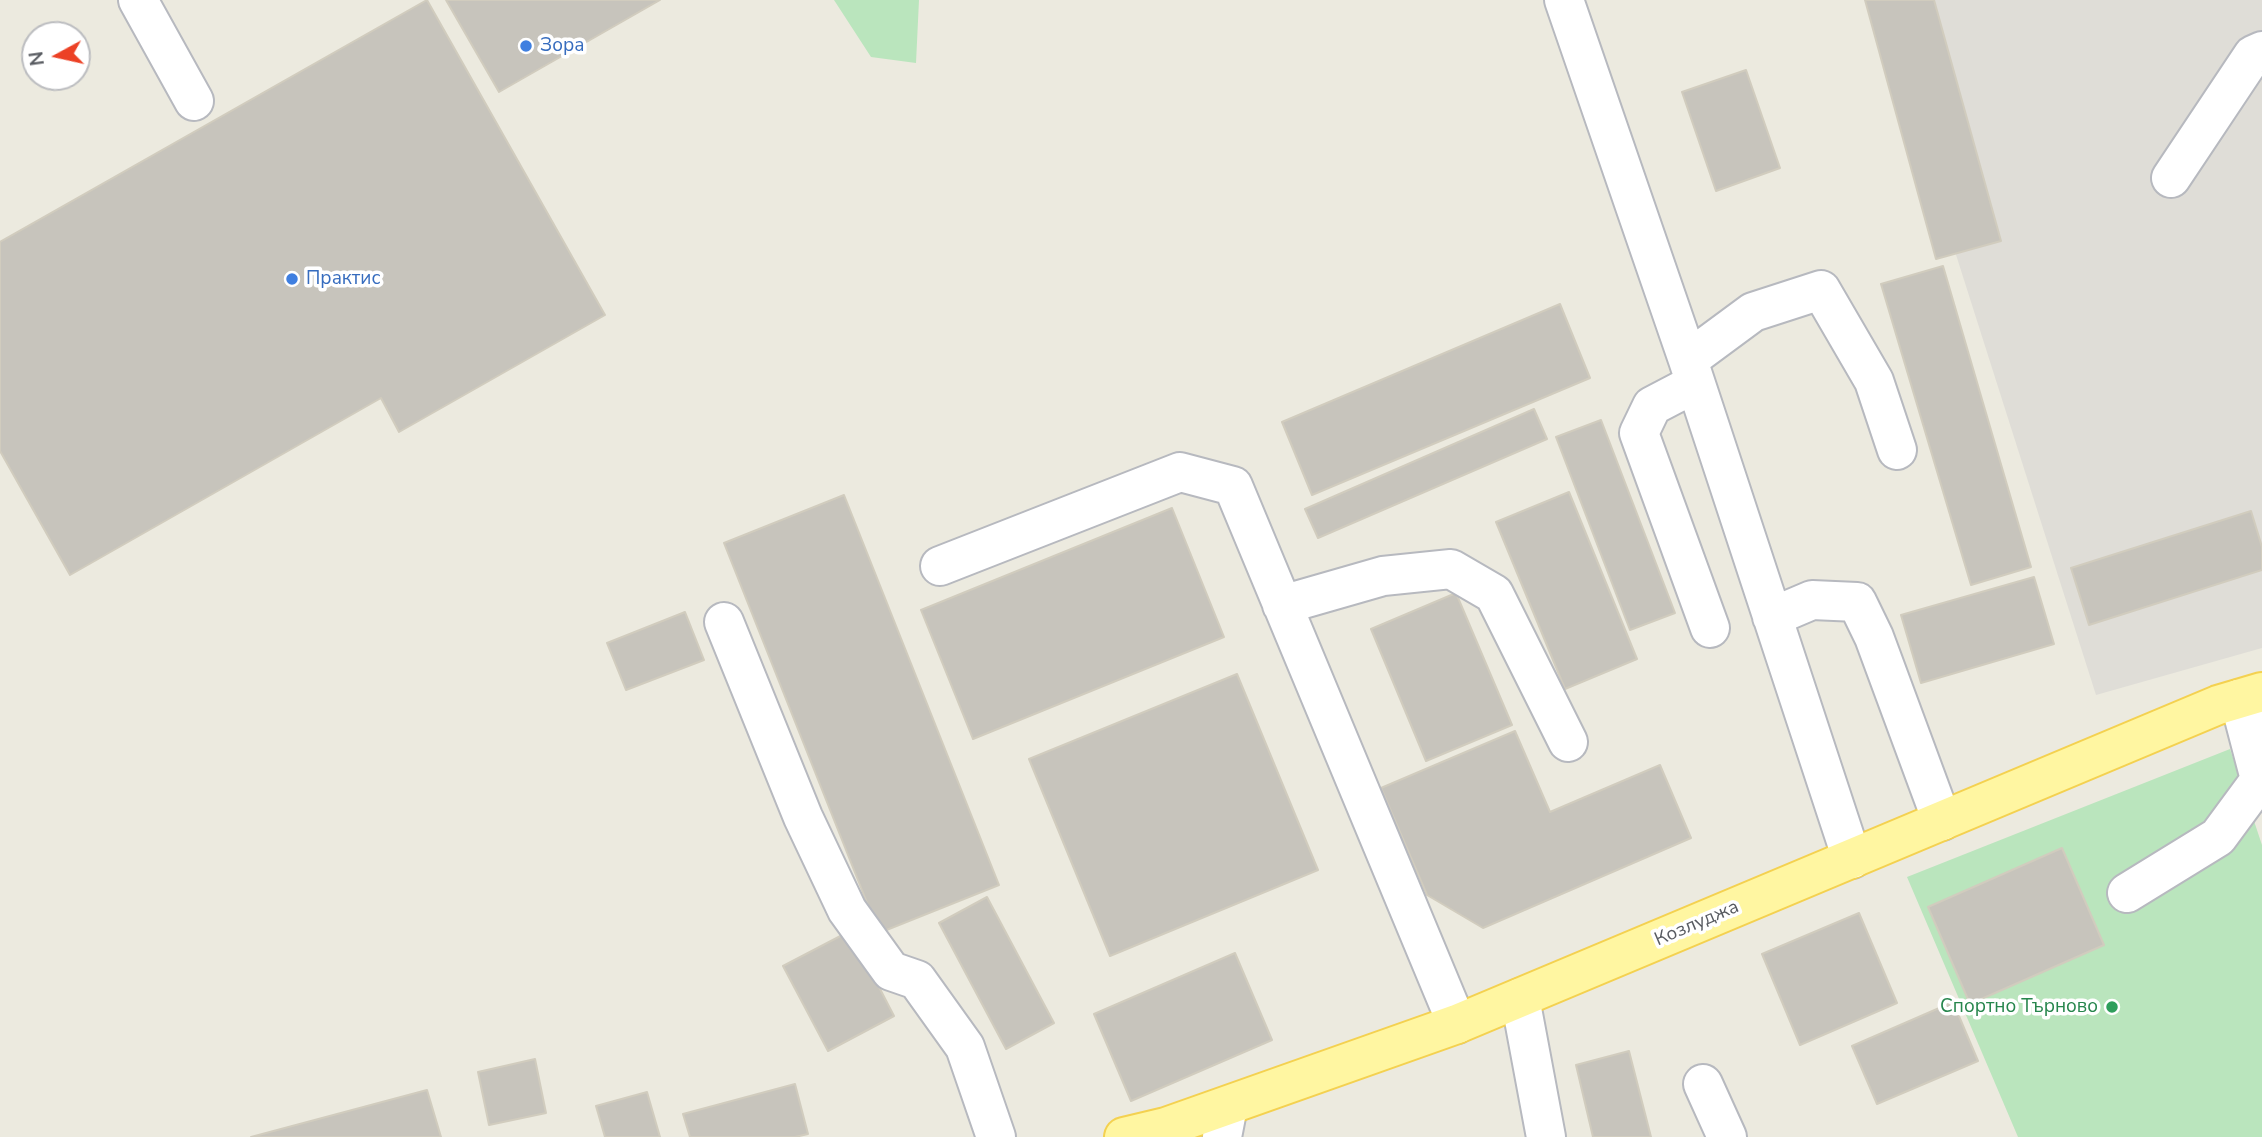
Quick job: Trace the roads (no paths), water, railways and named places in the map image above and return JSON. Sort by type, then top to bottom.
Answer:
[{"type":"main road","name":"Козлуджа","points":[[1124,1137],[1166,1127],[1225,1121],[2218,705],[2250,696]]},
{"type":"lane","points":[[138,0],[194,101]]},
{"type":"lane","points":[[1564,0],[1691,372],[1852,859]]},
{"type":"lane","points":[[2171,178],[2253,55],[2262,51]]},
{"type":"lane","points":[[1710,628],[1639,433],[1652,406],[1753,313],[1821,290],[1874,381],[1897,450]]},
{"type":"lane","points":[[940,566],[1180,472],[1233,486],[1457,1024]]},
{"type":"lane","points":[[1283,605],[1383,576],[1451,569],[1494,594],[1568,742]]},
{"type":"lane","points":[[1772,617],[1812,600],[1857,602],[1874,637],[1942,821]]},
{"type":"lane","points":[[724,622],[803,817],[847,910],[891,971],[917,980],[965,1046],[996,1137]]},
{"type":"lane","points":[[2127,892],[2218,837],[2261,784],[2250,696]]},
{"type":"lane","points":[[1520,998],[1546,1137]]},
{"type":"lane","points":[[1703,1084],[1727,1137]]},
{"type":"place","name":"Зора","points":[[526,46]]},
{"type":"place","name":"Практис","points":[[292,279]]},
{"type":"place","name":"Спортно Търново","points":[[2112,1007]]}]
